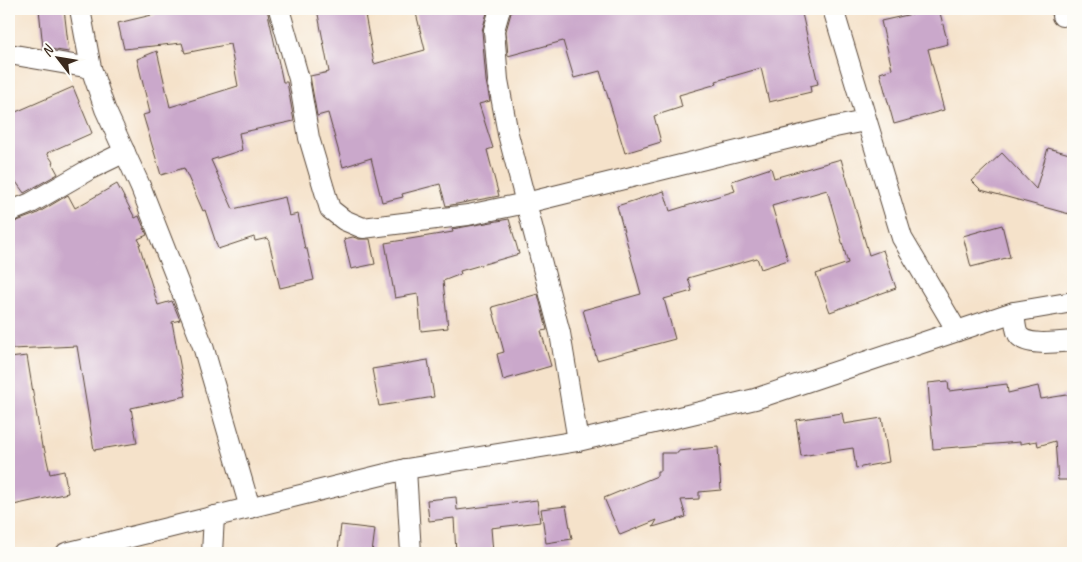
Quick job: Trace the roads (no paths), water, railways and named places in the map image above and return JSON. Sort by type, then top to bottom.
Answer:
[{"type":"street","points":[[80,9],[91,68],[105,109],[125,152],[203,346],[250,508]]},
{"type":"street","points":[[279,9],[299,79],[309,138],[330,209],[344,220],[363,228],[468,215],[526,203],[835,127],[866,122]]},
{"type":"street","points":[[500,9],[494,30],[498,80],[508,134],[560,333],[578,441]]},
{"type":"street","points":[[833,9],[902,238],[957,331]]},
{"type":"street","points":[[9,54],[91,68]]},
{"type":"street","points":[[9,212],[31,203],[125,152]]},
{"type":"street","points":[[66,553],[406,469],[578,441],[755,399],[1014,312],[1073,302]]},
{"type":"street","points":[[1014,312],[1017,334],[1022,340],[1031,342],[1073,341]]},
{"type":"street","points":[[406,469],[411,553]]},
{"type":"street","points":[[212,553],[214,516]]}]
